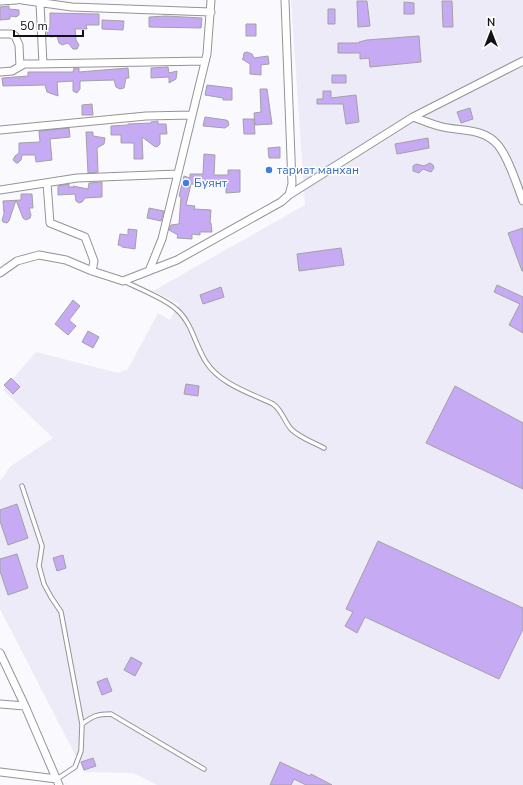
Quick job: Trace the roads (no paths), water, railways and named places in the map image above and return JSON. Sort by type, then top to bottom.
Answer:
[{"type":"street","points":[[0,1],[17,0]]},
{"type":"street","points":[[22,0],[72,7],[210,12]]},
{"type":"street","points":[[150,271],[162,239],[205,61],[212,0]]},
{"type":"street","points":[[285,0],[292,184],[289,195]]},
{"type":"street","points":[[40,3],[43,64]]},
{"type":"street","points":[[0,34],[11,34],[15,36],[18,45],[20,66]]},
{"type":"street","points":[[0,72],[12,71],[20,66],[43,64],[205,61]]},
{"type":"street","points":[[0,274],[17,261],[39,255],[66,260],[92,271],[123,281],[150,271],[177,260],[281,202],[289,195],[413,118],[523,61]]},
{"type":"street","points":[[0,130],[146,116],[192,115]]},
{"type":"street","points":[[413,118],[457,130],[474,131],[488,136],[498,145],[504,156],[523,201]]},
{"type":"street","points":[[0,190],[77,178],[178,174]]},
{"type":"street","points":[[47,183],[50,224],[85,237],[94,261],[92,271]]},
{"type":"street","points":[[0,653],[58,782]]},
{"type":"street","points":[[0,704],[25,706]]},
{"type":"street","points":[[0,772],[58,782]]},
{"type":"lane","points":[[123,281],[176,308],[184,317],[206,362],[215,373],[230,384],[273,404],[277,407],[292,430],[324,448]]},
{"type":"lane","points":[[22,486],[42,546],[39,566],[44,584],[62,612],[82,724],[81,751],[75,767],[58,782]]},
{"type":"lane","points":[[82,724],[99,714],[111,714],[204,769]]},
{"type":"place","name":"тариат манхан","points":[[269,170]]},
{"type":"place","name":"Буянт","points":[[186,183]]}]
